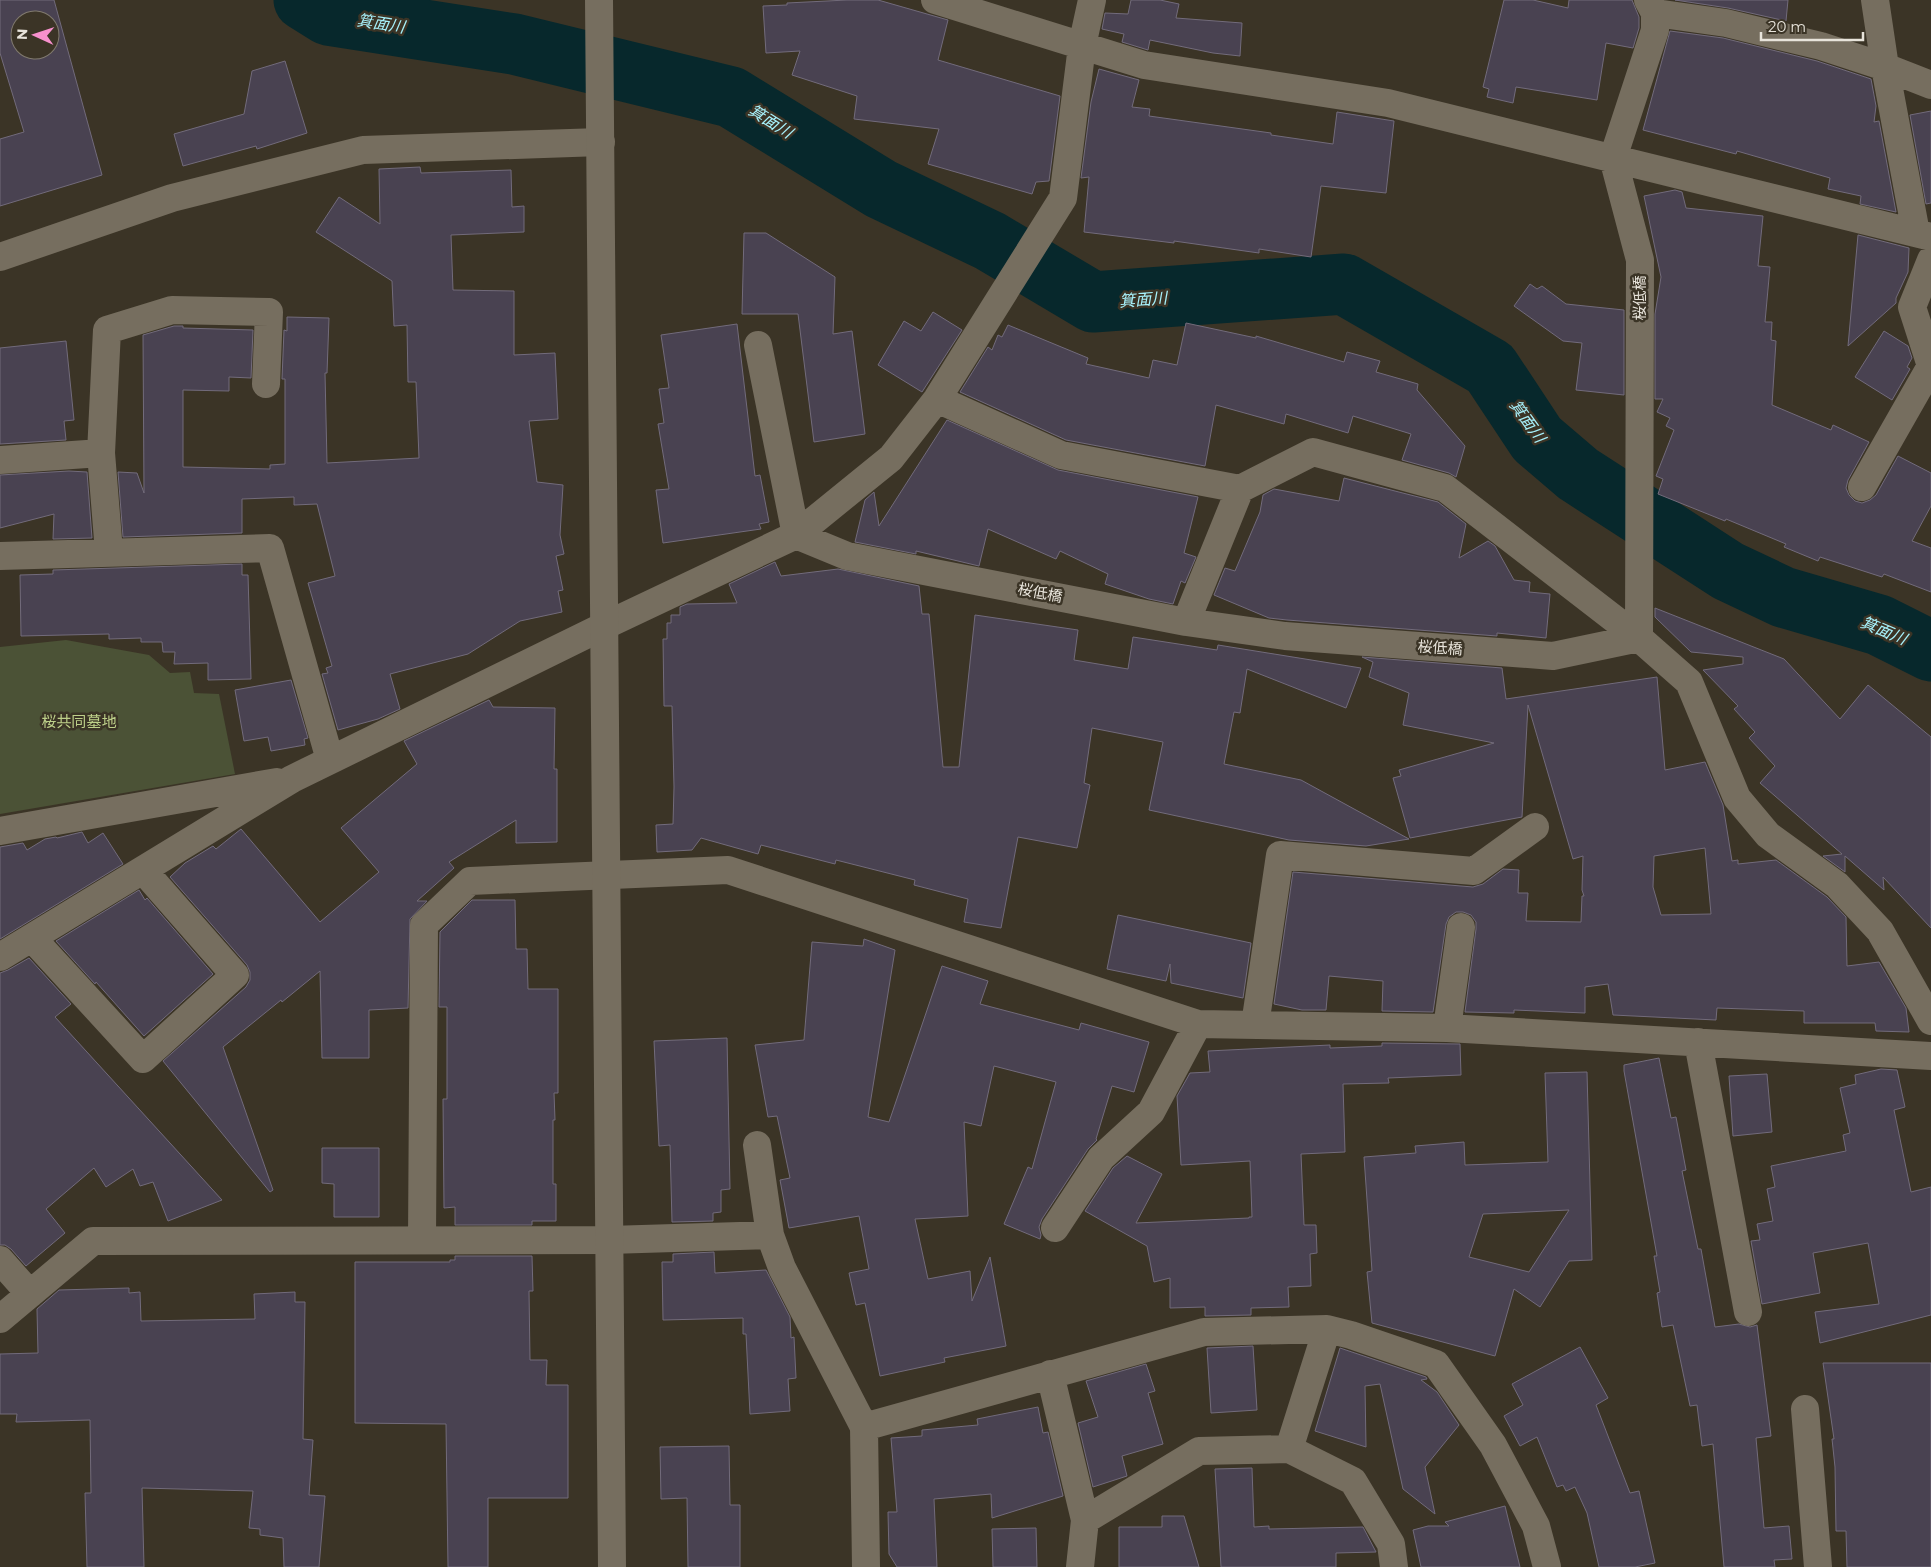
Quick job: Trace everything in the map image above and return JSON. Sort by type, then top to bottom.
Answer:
[{"type":"street","points":[[599,0],[612,1567]]},
{"type":"street","points":[[935,0],[1144,65],[1388,103],[1924,235],[1885,67],[1875,0]]},
{"type":"street","points":[[0,957],[292,779],[604,626],[796,535],[891,458],[937,399],[1063,198],[1082,46],[1092,0]]},
{"type":"street","points":[[1613,158],[1655,30],[1651,6],[1821,46],[1885,67],[1931,85]]},
{"type":"street","points":[[0,257],[172,198],[363,150],[601,142]]},
{"type":"street","name":"桜低橋","points":[[796,535],[848,556],[1186,622],[1285,636],[1553,656],[1639,638],[1640,260],[1613,158]]},
{"type":"street","points":[[1862,487],[1931,366],[1912,307],[1931,260]]},
{"type":"street","points":[[108,552],[101,453],[106,330],[172,310],[269,312],[266,384]]},
{"type":"street","points":[[758,345],[796,535]]},
{"type":"street","points":[[937,399],[1061,455],[1240,490],[1313,452],[1445,488],[1639,638],[1689,682],[1738,798],[1768,835],[1837,884],[1880,932],[1931,1021]]},
{"type":"street","points":[[0,460],[101,453]]},
{"type":"street","points":[[1186,622],[1240,490]]},
{"type":"street","points":[[0,556],[270,548],[330,760]]},
{"type":"street","points":[[0,831],[292,779]]},
{"type":"street","points":[[1255,1025],[1280,855],[1474,871],[1535,827]]},
{"type":"street","points":[[32,938],[143,1059],[235,975],[143,870]]},
{"type":"street","points":[[422,1240],[424,925],[470,881],[728,870],[1198,1024],[1447,1028],[1931,1056]]},
{"type":"street","points":[[1447,1028],[1461,927]]},
{"type":"street","points":[[1055,1228],[1101,1158],[1151,1112],[1198,1024]]},
{"type":"street","points":[[1698,1042],[1748,1312]]},
{"type":"street","points":[[757,1145],[770,1235],[782,1268],[864,1427],[866,1567]]},
{"type":"street","points":[[0,1319],[93,1241],[609,1240],[770,1235]]},
{"type":"street","points":[[0,1260],[30,1294]]},
{"type":"street","points":[[864,1427],[1204,1332],[1327,1329],[1351,1335],[1436,1364],[1493,1444],[1536,1526],[1547,1567]]},
{"type":"street","points":[[1289,1449],[1327,1329]]},
{"type":"street","points":[[1050,1374],[1085,1520],[1080,1567]]},
{"type":"street","points":[[1805,1409],[1818,1567]]},
{"type":"street","points":[[1085,1520],[1200,1451],[1289,1449],[1353,1481],[1391,1544],[1394,1567]]},
{"type":"green space","name":"桜共同墓地","points":[[66,640],[149,655],[170,673],[190,672],[194,693],[219,694],[235,774],[0,814],[0,647]]},
{"type":"building","points":[[0,0],[54,0],[57,10],[10,10],[10,60],[60,60],[60,22],[102,175],[0,206],[0,139],[24,132],[0,53]]},
{"type":"building","points":[[847,0],[878,0],[948,20],[938,60],[1060,96],[1049,181],[1036,182],[1032,194],[928,164],[939,129],[854,119],[857,96],[792,75],[800,51],[766,53],[763,6]]},
{"type":"building","points":[[1131,0],[1160,0],[1179,4],[1176,18],[1242,23],[1240,56],[1213,53],[1150,40],[1148,50],[1122,42],[1124,34],[1102,29],[1105,13],[1128,14]]},
{"type":"building","points":[[1504,0],[1533,0],[1568,8],[1569,0],[1632,0],[1639,17],[1639,28],[1633,48],[1606,43],[1597,100],[1516,87],[1513,103],[1487,97],[1489,89],[1483,87]]},
{"type":"building","points":[[1675,0],[1788,0],[1786,21],[1728,8]]},
{"type":"building","points":[[1670,31],[1723,38],[1817,61],[1871,79],[1876,106],[1874,122],[1879,121],[1896,212],[1860,204],[1861,196],[1828,189],[1830,178],[1737,151],[1736,154],[1643,130]]},
{"type":"building","points":[[285,61],[307,133],[257,149],[256,146],[183,166],[174,134],[244,114],[252,71]]},
{"type":"building","points":[[1099,69],[1139,80],[1132,107],[1150,109],[1149,116],[1271,133],[1271,135],[1333,144],[1337,112],[1394,121],[1386,193],[1321,186],[1311,257],[1259,249],[1259,253],[1174,241],[1174,243],[1084,232],[1089,177],[1081,178],[1091,102]]},
{"type":"building","points":[[1931,111],[1931,203],[1926,204],[1910,115]]},
{"type":"building","points":[[420,167],[421,173],[511,170],[512,207],[524,206],[524,232],[451,235],[453,290],[514,291],[514,355],[555,353],[558,419],[529,421],[537,482],[563,485],[560,535],[564,554],[556,556],[563,590],[558,591],[562,612],[520,621],[468,654],[390,674],[400,709],[378,719],[338,730],[322,674],[328,673],[326,668],[332,666],[308,583],[335,576],[317,504],[294,505],[294,497],[242,499],[242,533],[123,537],[118,472],[137,473],[144,493],[143,335],[174,326],[183,326],[183,328],[253,330],[251,378],[229,377],[229,391],[183,390],[183,467],[270,469],[270,465],[285,464],[285,379],[282,379],[284,330],[287,331],[287,317],[329,318],[327,373],[325,373],[327,463],[419,458],[416,382],[408,382],[407,325],[394,326],[392,281],[316,232],[339,197],[380,224],[379,169]]},
{"type":"building","points":[[1675,190],[1682,192],[1686,208],[1763,216],[1758,266],[1770,267],[1765,322],[1772,322],[1771,340],[1776,341],[1772,405],[1831,430],[1833,425],[1869,442],[1848,480],[1846,488],[1849,495],[1855,501],[1862,503],[1870,500],[1876,495],[1898,456],[1931,473],[1931,506],[1912,541],[1931,548],[1931,592],[1884,574],[1882,577],[1820,557],[1818,561],[1784,547],[1786,544],[1658,494],[1663,479],[1656,476],[1674,430],[1666,426],[1670,418],[1657,412],[1663,399],[1655,399],[1655,314],[1661,277],[1644,196]]},
{"type":"building","points":[[744,233],[766,233],[835,277],[833,334],[852,331],[865,434],[814,442],[798,314],[742,314]]},
{"type":"building","points":[[1858,235],[1909,248],[1908,272],[1896,298],[1896,303],[1848,346]]},
{"type":"building","points":[[1530,284],[1537,289],[1542,286],[1566,304],[1624,310],[1624,395],[1576,390],[1582,343],[1563,341],[1514,306]]},
{"type":"building","points":[[933,312],[962,330],[922,392],[878,365],[904,321],[921,331]]},
{"type":"building","points":[[1186,323],[1256,338],[1256,336],[1344,362],[1347,352],[1380,361],[1376,372],[1418,384],[1417,390],[1465,446],[1456,477],[1449,473],[1402,460],[1411,434],[1353,416],[1348,433],[1286,414],[1284,424],[1216,405],[1205,466],[1066,440],[960,392],[988,347],[992,350],[998,335],[1002,337],[1008,325],[1088,358],[1086,364],[1149,378],[1153,360],[1177,365]]},
{"type":"building","points":[[737,324],[755,476],[760,475],[769,522],[759,524],[761,529],[663,543],[656,490],[669,489],[658,424],[664,423],[659,389],[669,388],[661,335]]},
{"type":"building","points":[[1884,331],[1908,346],[1912,358],[1907,367],[1910,369],[1892,400],[1855,377]]},
{"type":"building","points":[[66,341],[74,420],[64,421],[66,440],[0,444],[0,348]]},
{"type":"building","points":[[947,420],[1058,470],[1198,497],[1184,553],[1196,557],[1185,583],[1181,581],[1173,604],[1149,599],[1105,584],[1108,574],[1060,551],[1056,559],[988,529],[979,566],[916,551],[916,554],[855,542],[865,500],[874,492],[879,526]]},
{"type":"building","points":[[69,471],[87,472],[92,538],[53,539],[54,514],[0,528],[0,475]]},
{"type":"building","points":[[1344,478],[1438,502],[1466,524],[1459,558],[1488,541],[1495,546],[1514,580],[1530,582],[1529,592],[1550,594],[1546,638],[1497,633],[1497,636],[1269,618],[1214,595],[1225,568],[1235,571],[1260,512],[1263,495],[1274,489],[1339,501]]},
{"type":"building","points":[[775,562],[781,576],[838,569],[919,586],[922,614],[929,614],[943,767],[959,767],[975,615],[1078,630],[1074,660],[1128,669],[1133,637],[1217,650],[1218,645],[1361,668],[1346,708],[1247,669],[1240,713],[1234,712],[1224,764],[1301,780],[1409,839],[1366,846],[1289,840],[1149,810],[1163,742],[1092,728],[1084,783],[1090,785],[1077,848],[1018,837],[1001,928],[964,922],[968,899],[914,885],[915,880],[836,860],[835,864],[761,845],[758,854],[701,838],[692,850],[657,852],[656,825],[673,824],[672,706],[664,706],[663,639],[667,639],[667,623],[671,623],[671,615],[680,615],[680,607],[687,604],[737,603],[729,584]]},
{"type":"building","points":[[242,564],[242,575],[248,575],[251,679],[208,680],[208,663],[174,664],[175,652],[163,652],[162,642],[141,642],[141,638],[109,639],[109,634],[21,636],[20,575],[53,574],[53,570]]},
{"type":"building","points":[[1655,608],[1784,659],[1840,719],[1868,685],[1931,737],[1931,928],[1883,877],[1884,890],[1845,856],[1845,872],[1823,856],[1842,854],[1760,783],[1775,766],[1749,738],[1755,732],[1734,709],[1738,706],[1703,670],[1743,664],[1743,657],[1691,652],[1655,617]]},
{"type":"building","points":[[1362,657],[1502,668],[1506,699],[1657,677],[1665,770],[1705,762],[1723,805],[1732,861],[1738,860],[1738,864],[1776,860],[1827,897],[1846,917],[1847,966],[1879,962],[1906,1008],[1909,1032],[1876,1031],[1875,1023],[1804,1023],[1804,1011],[1717,1008],[1716,1020],[1613,1015],[1608,984],[1585,987],[1585,1013],[1514,1010],[1514,1013],[1465,1012],[1476,922],[1471,915],[1463,912],[1456,912],[1449,917],[1446,924],[1433,1012],[1382,1011],[1383,981],[1329,976],[1326,1010],[1302,1010],[1274,1004],[1293,872],[1473,887],[1483,884],[1503,869],[1519,870],[1518,893],[1528,893],[1526,921],[1581,922],[1582,896],[1584,896],[1582,890],[1583,856],[1573,859],[1528,705],[1522,817],[1410,838],[1393,778],[1401,776],[1399,770],[1494,743],[1403,725],[1409,693],[1369,677],[1373,662]],"holes":[[[1705,848],[1711,914],[1661,915],[1653,887],[1654,856]]]},
{"type":"building","points":[[291,680],[308,738],[304,739],[305,745],[271,751],[268,737],[244,741],[235,690]]},
{"type":"building","points":[[489,700],[493,707],[555,708],[554,769],[557,769],[557,842],[516,843],[516,820],[449,862],[454,868],[417,901],[427,901],[410,919],[408,1008],[369,1010],[369,1058],[322,1058],[320,971],[223,1047],[273,1190],[270,1192],[163,1061],[246,987],[250,980],[250,972],[247,965],[170,877],[185,863],[213,846],[216,849],[241,829],[320,922],[379,872],[341,828],[417,764],[404,741]]},
{"type":"building","points":[[82,832],[88,843],[103,833],[123,864],[0,939],[0,847],[23,843],[27,850],[45,839]]},
{"type":"building","points":[[139,890],[145,900],[147,898],[213,974],[144,1036],[56,941]]},
{"type":"building","points":[[472,900],[515,900],[516,949],[527,949],[528,989],[558,989],[558,1093],[554,1093],[555,1120],[553,1120],[553,1184],[556,1184],[556,1221],[532,1221],[532,1225],[455,1225],[455,1207],[444,1208],[443,1099],[447,1099],[447,1007],[439,1007],[440,932]]},
{"type":"building","points":[[1118,915],[1251,943],[1243,998],[1171,983],[1170,964],[1166,981],[1107,969]]},
{"type":"building","points":[[864,939],[895,950],[868,1117],[889,1122],[942,966],[988,981],[980,1004],[1079,1030],[1081,1023],[1149,1042],[1134,1092],[1112,1086],[1097,1140],[1088,1149],[1042,1219],[1039,1227],[1040,1239],[1004,1224],[1028,1167],[1032,1169],[1056,1082],[994,1066],[981,1126],[964,1122],[968,1216],[915,1219],[928,1279],[970,1271],[972,1301],[990,1257],[1006,1346],[944,1358],[945,1362],[880,1376],[865,1303],[856,1305],[849,1273],[869,1269],[859,1216],[789,1228],[780,1180],[790,1178],[777,1116],[768,1117],[755,1045],[804,1040],[812,942],[863,946]]},
{"type":"building","points":[[29,958],[71,1004],[55,1017],[222,1200],[168,1221],[153,1182],[140,1186],[133,1169],[106,1187],[94,1168],[46,1209],[65,1233],[26,1266],[11,1249],[5,1245],[0,1245],[0,973]]},
{"type":"building","points":[[727,1038],[730,1189],[721,1190],[721,1212],[713,1213],[713,1221],[672,1222],[670,1145],[659,1146],[654,1041]]},
{"type":"building","points":[[1382,1043],[1460,1044],[1461,1075],[1388,1078],[1389,1083],[1343,1084],[1345,1152],[1301,1154],[1304,1225],[1316,1225],[1317,1253],[1310,1254],[1311,1286],[1288,1287],[1289,1307],[1251,1308],[1251,1315],[1205,1316],[1205,1307],[1170,1308],[1170,1278],[1154,1282],[1147,1246],[1085,1211],[1113,1168],[1127,1156],[1162,1174],[1136,1223],[1252,1217],[1250,1161],[1181,1165],[1177,1096],[1190,1073],[1210,1072],[1208,1051],[1330,1045],[1330,1048],[1382,1046]]},
{"type":"building","points":[[1659,1058],[1671,1118],[1676,1117],[1686,1170],[1682,1171],[1698,1249],[1701,1249],[1715,1327],[1739,1324],[1750,1327],[1757,1325],[1771,1436],[1756,1438],[1764,1528],[1789,1526],[1792,1559],[1774,1560],[1775,1567],[1724,1567],[1713,1444],[1702,1446],[1697,1405],[1690,1406],[1673,1325],[1662,1327],[1657,1293],[1660,1292],[1654,1256],[1657,1256],[1624,1071],[1624,1065]]},
{"type":"building","points":[[1881,1069],[1897,1070],[1905,1107],[1894,1110],[1911,1192],[1931,1187],[1931,1315],[1820,1343],[1815,1312],[1879,1304],[1868,1243],[1813,1253],[1820,1293],[1762,1304],[1751,1241],[1760,1240],[1757,1224],[1773,1221],[1767,1189],[1775,1187],[1771,1166],[1846,1151],[1843,1135],[1850,1133],[1840,1088],[1856,1084],[1855,1075]]},
{"type":"building","points":[[1587,1072],[1592,1260],[1569,1261],[1540,1307],[1514,1289],[1495,1356],[1372,1323],[1367,1272],[1372,1271],[1364,1157],[1416,1153],[1415,1146],[1464,1142],[1465,1165],[1548,1162],[1545,1073]],"holes":[[[1569,1210],[1529,1272],[1469,1257],[1483,1214]]]},
{"type":"building","points":[[1767,1074],[1772,1132],[1733,1136],[1729,1076]]},
{"type":"building","points":[[322,1148],[379,1148],[379,1217],[334,1217],[334,1184],[322,1183]]},
{"type":"building","points":[[714,1252],[715,1273],[766,1270],[790,1317],[791,1338],[794,1337],[796,1378],[788,1379],[790,1411],[750,1414],[746,1334],[743,1334],[743,1318],[663,1320],[662,1262],[673,1262],[673,1254]]},
{"type":"building","points":[[455,1256],[532,1256],[533,1291],[529,1291],[530,1360],[547,1360],[546,1385],[568,1385],[568,1498],[488,1498],[488,1567],[448,1567],[446,1424],[355,1423],[355,1262],[450,1262],[450,1260],[455,1260]]},
{"type":"building","points":[[129,1288],[129,1293],[140,1292],[141,1321],[255,1319],[254,1294],[295,1292],[295,1302],[305,1302],[303,1439],[313,1440],[309,1495],[325,1496],[319,1567],[284,1567],[283,1538],[260,1535],[260,1529],[249,1528],[253,1491],[142,1488],[144,1567],[87,1567],[85,1493],[91,1493],[90,1420],[16,1422],[17,1414],[0,1414],[0,1354],[38,1353],[37,1309],[59,1290]]},
{"type":"building","points":[[1253,1346],[1257,1410],[1211,1413],[1207,1348]]},
{"type":"building","points":[[1580,1347],[1608,1398],[1596,1405],[1630,1493],[1639,1491],[1655,1563],[1635,1567],[1599,1567],[1587,1513],[1575,1487],[1566,1491],[1563,1485],[1557,1487],[1537,1437],[1520,1446],[1504,1416],[1523,1405],[1512,1384]]},
{"type":"building","points":[[1340,1348],[1426,1377],[1427,1379],[1421,1380],[1437,1392],[1459,1425],[1425,1467],[1435,1514],[1403,1489],[1380,1384],[1365,1386],[1366,1447],[1315,1431]]},
{"type":"building","points":[[1823,1363],[1931,1363],[1931,1567],[1847,1567],[1846,1531],[1836,1531],[1835,1467],[1832,1439],[1834,1439]]},
{"type":"building","points":[[1146,1364],[1155,1391],[1148,1393],[1163,1444],[1122,1456],[1127,1476],[1093,1487],[1078,1423],[1098,1417],[1086,1381]]},
{"type":"building","points":[[1038,1407],[1043,1433],[1048,1432],[1063,1496],[992,1518],[991,1494],[934,1499],[937,1567],[897,1567],[889,1554],[888,1512],[897,1512],[891,1438],[922,1436],[922,1430],[978,1425],[977,1419]]},
{"type":"building","points":[[729,1446],[730,1505],[740,1505],[740,1567],[688,1567],[687,1498],[661,1499],[660,1447]]},
{"type":"building","points":[[1252,1468],[1254,1527],[1269,1526],[1269,1529],[1363,1527],[1376,1552],[1336,1553],[1336,1567],[1221,1567],[1215,1469]]},
{"type":"building","points":[[1505,1506],[1520,1567],[1421,1567],[1413,1530],[1428,1526],[1449,1526],[1445,1522]]},
{"type":"building","points":[[1162,1516],[1184,1516],[1199,1567],[1119,1567],[1119,1527],[1162,1527]]},
{"type":"building","points":[[1036,1528],[1037,1567],[993,1567],[992,1529]]},
{"type":"waterway","name":"箕面川","points":[[304,0],[328,15],[514,44],[731,97],[881,189],[990,241],[1093,302],[1344,284],[1490,368],[1537,439],[1578,474],[1728,571],[1783,597],[1879,625],[1931,651]]}]
